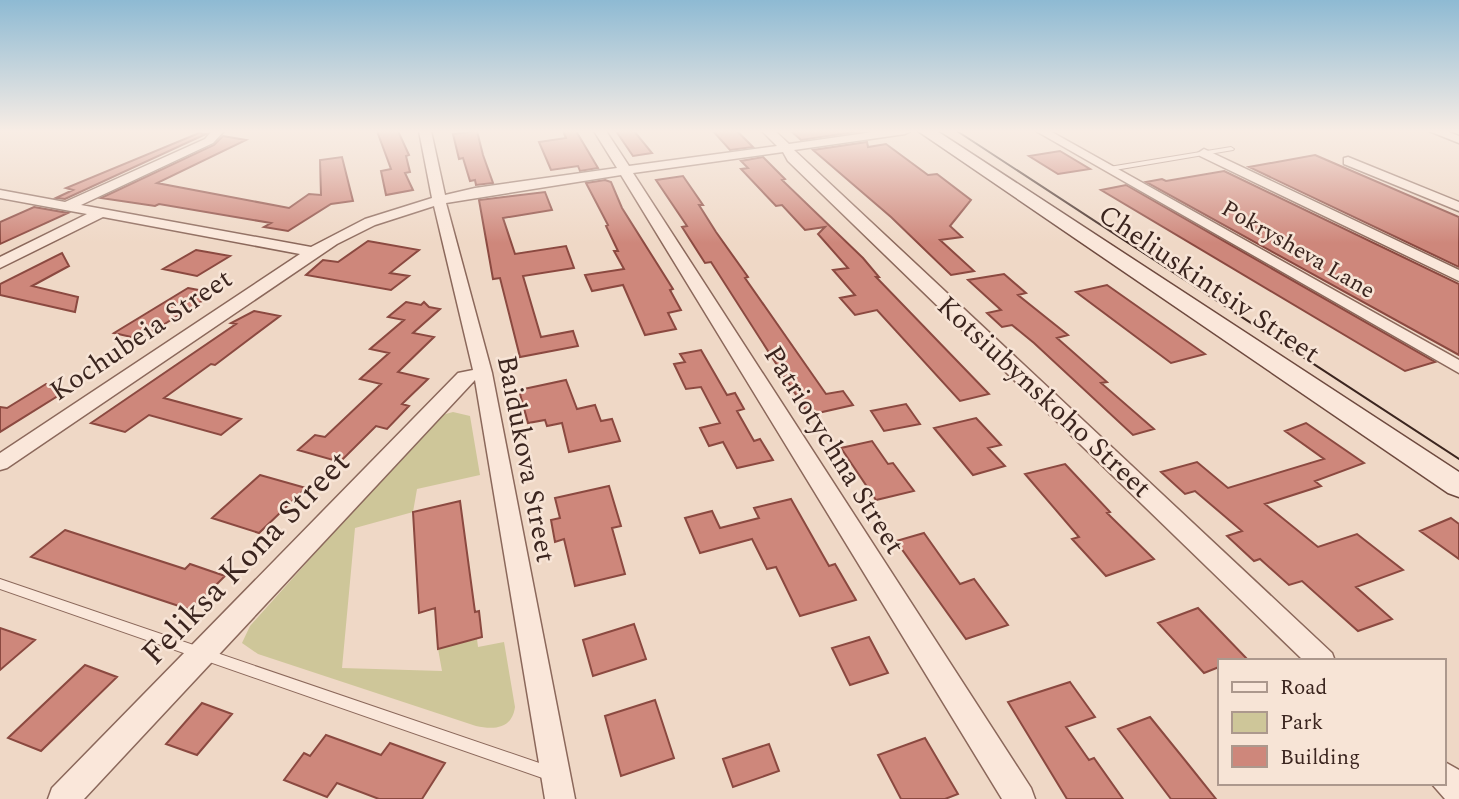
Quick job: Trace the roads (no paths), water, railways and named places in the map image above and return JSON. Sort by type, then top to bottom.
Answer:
[{"type":"main road","name":"Cheliuskintsiv Street","points":[[982,168],[1459,486]]},
{"type":"street","points":[[65,207],[149,168]]},
{"type":"street","name":"Baidukova Street","points":[[433,168],[483,373],[560,799]]},
{"type":"street","name":"Kochubeia Street","points":[[0,463],[313,252],[349,231],[439,200],[636,168]]},
{"type":"street","name":"Kotsiubynskoho Street","points":[[803,168],[1320,659]]},
{"type":"street","points":[[1236,168],[1459,276]]},
{"type":"street","points":[[1366,168],[1459,207]]},
{"type":"street","name":"Pokrysheva Lane","points":[[1110,169],[1459,368]]},
{"type":"street","name":"Patriotychna Street","points":[[624,170],[1020,799]]},
{"type":"street","points":[[0,194],[313,252]]},
{"type":"street","points":[[0,263],[101,214]]},
{"type":"street","name":"Feliksa Kona Street","points":[[63,799],[465,376],[483,373]]},
{"type":"street","points":[[1445,778],[1459,791]]},
{"type":"lane","points":[[1110,169],[1114,168]]},
{"type":"lane","points":[[0,584],[555,775]]},
{"type":"tram line","points":[[1014,168],[1459,459]]}]
